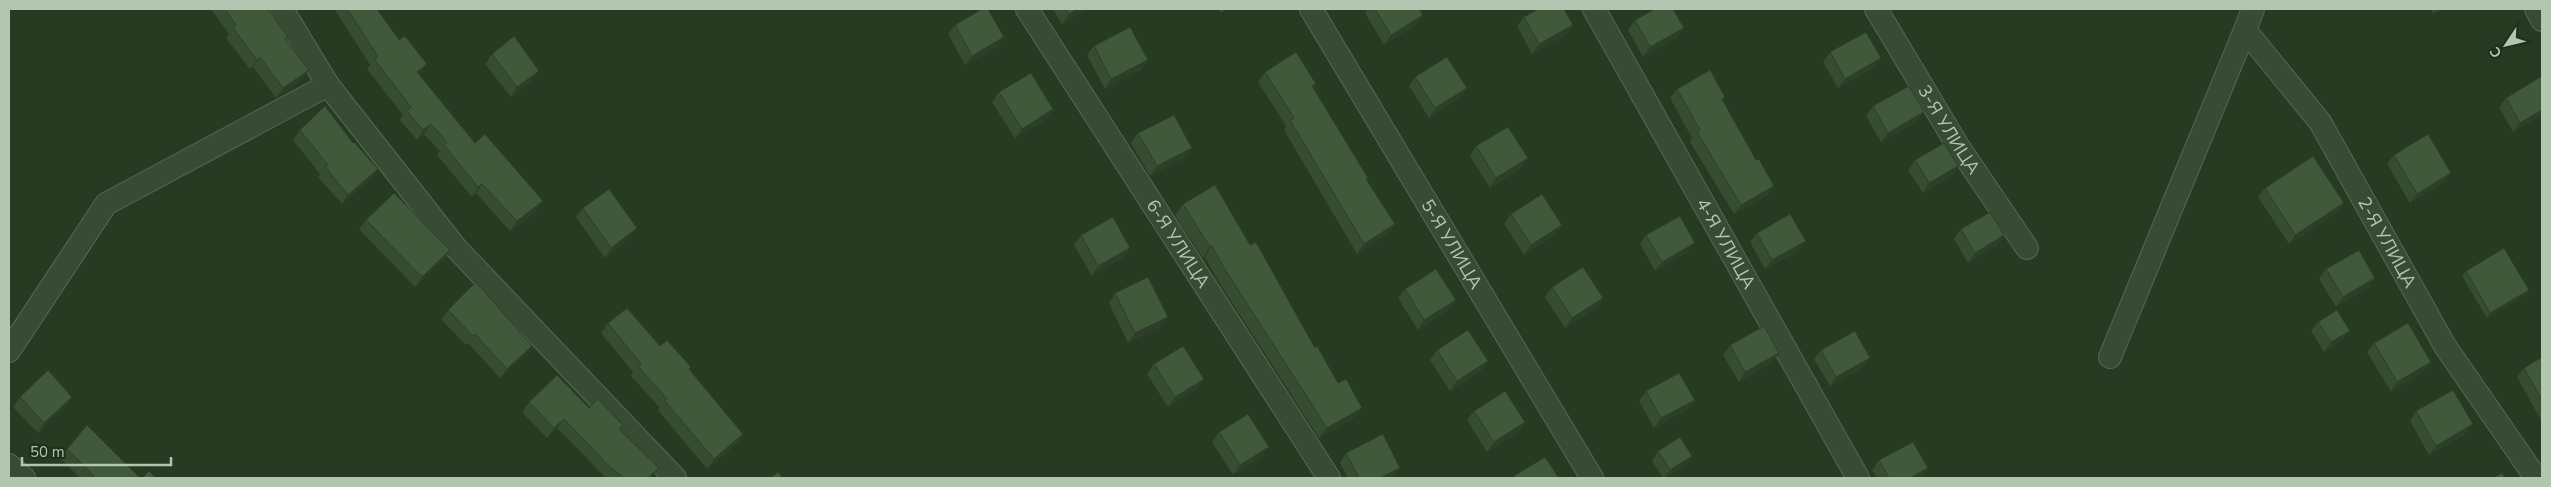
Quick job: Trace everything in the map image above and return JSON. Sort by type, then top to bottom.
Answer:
[{"type":"street","points":[[282,9],[328,85],[456,248],[675,478]]},
{"type":"street","name":"6-Я УЛИЦА","points":[[1026,9],[1330,478]]},
{"type":"street","name":"5-Я УЛИЦА","points":[[1311,9],[1592,478]]},
{"type":"street","name":"4-Я УЛИЦА","points":[[1594,9],[1858,478]]},
{"type":"street","name":"3-Я УЛИЦА","points":[[1876,9],[1958,146],[2027,248]]},
{"type":"street","points":[[2110,357],[2254,9]]},
{"type":"street","points":[[2536,9],[2542,20]]},
{"type":"street","name":"2-Я УЛИЦА","points":[[2245,30],[2320,122],[2445,346],[2536,478]]},
{"type":"street","points":[[9,351],[106,204],[328,85]]},
{"type":"street","points":[[9,465],[24,478]]},
{"type":"building","points":[[225,9],[268,9],[288,37],[285,39],[309,70],[283,88],[260,57],[257,60],[233,28],[236,25]]},
{"type":"building","points":[[347,9],[377,9],[399,40],[405,36],[427,64],[417,72],[475,143],[485,134],[543,201],[517,221],[482,184],[478,187],[444,145],[447,142],[431,124],[423,130],[407,111],[411,107],[374,59],[378,56]]},
{"type":"building","points":[[982,9],[988,9],[1004,37],[972,56],[955,25]]},
{"type":"building","points":[[1066,9],[1078,9],[1069,14]]},
{"type":"building","points":[[1375,9],[1419,9],[1423,15],[1391,35]]},
{"type":"building","points":[[1538,9],[1564,9],[1573,25],[1539,44],[1524,17]]},
{"type":"building","points":[[1655,9],[1673,9],[1684,28],[1650,47],[1635,20]]},
{"type":"building","points":[[1130,27],[1148,60],[1111,79],[1094,46]]},
{"type":"building","points":[[1866,32],[1881,58],[1845,79],[1830,52]]},
{"type":"building","points":[[514,36],[539,71],[517,87],[492,54]]},
{"type":"building","points":[[1296,52],[1316,84],[1312,86],[1368,178],[1366,179],[1395,224],[1364,244],[1290,120],[1294,118],[1265,72]]},
{"type":"building","points":[[1447,57],[1467,88],[1435,108],[1415,77]]},
{"type":"building","points":[[1710,70],[1725,97],[1722,99],[1756,160],[1759,159],[1774,186],[1741,205],[1697,132],[1700,130],[1677,89]]},
{"type":"building","points":[[1031,73],[1053,109],[1022,129],[999,92]]},
{"type":"building","points":[[2542,76],[2542,110],[2520,123],[2506,98]]},
{"type":"building","points":[[1909,86],[1924,112],[1888,133],[1873,106]]},
{"type":"building","points":[[325,106],[353,143],[378,169],[348,195],[325,167],[328,165],[300,130]]},
{"type":"building","points":[[1174,115],[1192,148],[1157,166],[1138,133]]},
{"type":"building","points":[[1508,127],[1528,158],[1496,178],[1476,146]]},
{"type":"building","points":[[2428,134],[2451,173],[2417,194],[2394,155]]},
{"type":"building","points":[[1944,143],[1958,166],[1929,183],[1915,160]]},
{"type":"building","points":[[2313,156],[2344,203],[2295,235],[2265,188]]},
{"type":"building","points":[[1215,185],[1250,245],[1256,242],[1315,348],[1317,346],[1338,383],[1346,379],[1362,408],[1327,428],[1224,268],[1212,246],[1210,247],[1183,204]]},
{"type":"building","points":[[609,189],[637,228],[611,248],[583,208]]},
{"type":"building","points":[[394,193],[450,250],[422,277],[366,220]]},
{"type":"building","points":[[1542,194],[1562,225],[1531,245],[1511,214]]},
{"type":"building","points":[[1990,212],[2004,235],[1975,253],[1961,229]]},
{"type":"building","points":[[1790,214],[1806,241],[1772,260],[1757,233]]},
{"type":"building","points":[[1680,216],[1695,243],[1662,262],[1646,235]]},
{"type":"building","points":[[1113,217],[1130,248],[1098,266],[1081,235]]},
{"type":"building","points":[[2504,248],[2529,290],[2490,313],[2466,271]]},
{"type":"building","points":[[2359,250],[2375,278],[2343,297],[2326,269]]},
{"type":"building","points":[[1583,267],[1603,298],[1572,318],[1552,287]]},
{"type":"building","points":[[1436,269],[1456,300],[1424,320],[1405,289]]},
{"type":"building","points":[[1148,277],[1168,317],[1135,333],[1115,293]]},
{"type":"building","points":[[476,282],[532,346],[507,369],[475,334],[473,336],[448,310]]},
{"type":"building","points":[[627,308],[660,346],[667,340],[691,367],[689,369],[743,434],[714,459],[665,401],[667,399],[638,366],[641,364],[608,323]]},
{"type":"building","points":[[2337,310],[2350,331],[2331,342],[2318,322]]},
{"type":"building","points":[[2408,323],[2431,362],[2397,382],[2374,343]]},
{"type":"building","points":[[1764,326],[1779,353],[1745,372],[1730,345]]},
{"type":"building","points":[[1468,330],[1488,361],[1457,381],[1437,350]]},
{"type":"building","points":[[1855,331],[1870,358],[1836,377],[1821,350]]},
{"type":"building","points":[[1183,346],[1204,379],[1175,397],[1154,364]]},
{"type":"building","points":[[2542,357],[2542,400],[2524,368]]},
{"type":"building","points":[[48,370],[72,397],[44,423],[20,397]]},
{"type":"building","points":[[1679,373],[1695,400],[1661,418],[1646,391]]},
{"type":"building","points":[[557,375],[589,408],[598,399],[623,425],[619,429],[659,468],[648,478],[624,478],[609,466],[564,419],[554,428],[529,402]]},
{"type":"building","points":[[2453,390],[2473,424],[2436,446],[2416,411]]},
{"type":"building","points":[[1505,391],[1525,422],[1494,442],[1474,411]]},
{"type":"building","points":[[1248,414],[1269,447],[1240,465],[1219,432]]},
{"type":"building","points":[[87,425],[140,478],[96,478],[67,449]]},
{"type":"building","points":[[1383,434],[1400,468],[1380,478],[1359,478],[1346,453]]},
{"type":"building","points":[[1680,437],[1692,456],[1670,470],[1658,451]]},
{"type":"building","points":[[1913,442],[1928,468],[1910,478],[1889,478],[1879,460]]},
{"type":"building","points":[[1545,457],[1559,478],[1515,478],[1514,476]]},
{"type":"building","points":[[149,471],[156,478],[142,478]]},
{"type":"building","points":[[778,472],[783,478],[771,478]]},
{"type":"building","points":[[2502,473],[2505,478],[2493,478]]}]
